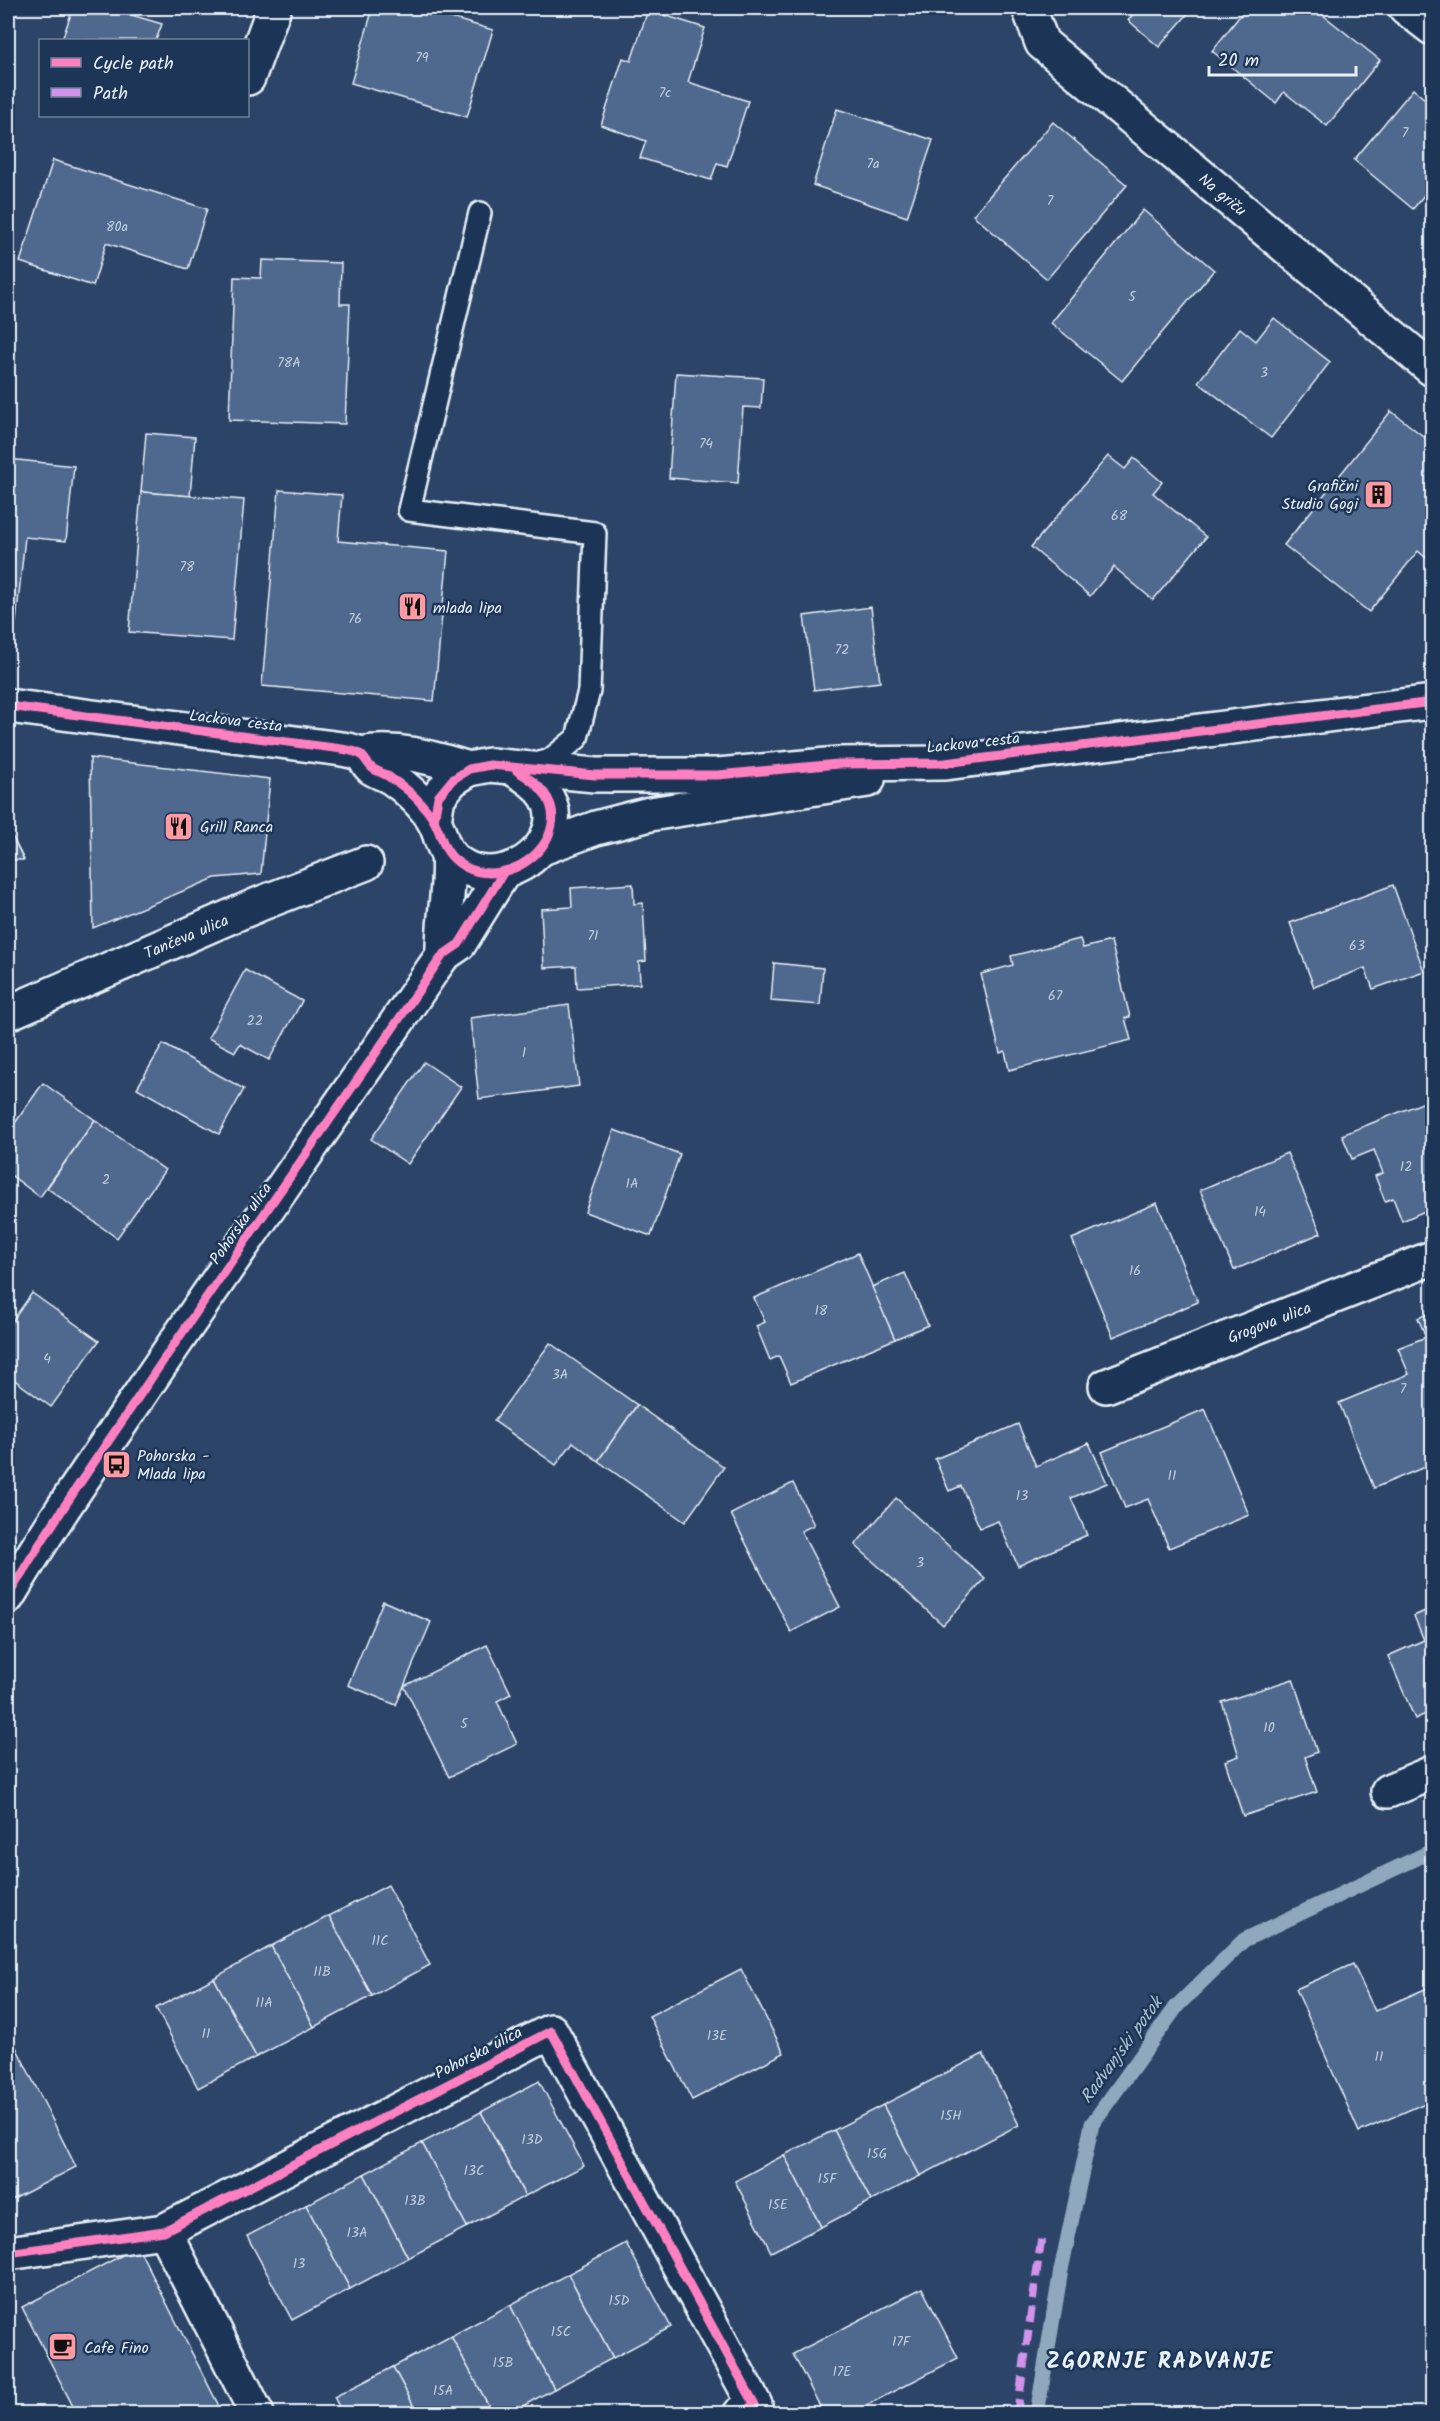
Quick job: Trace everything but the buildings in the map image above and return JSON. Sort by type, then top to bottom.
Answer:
[{"type":"street","points":[[249,75],[274,8]]},
{"type":"street","name":"Na griču","points":[[1029,8],[1042,43],[1432,369]]},
{"type":"street","points":[[1406,8],[1432,28]]},
{"type":"street","name":"Lackova cesta","points":[[469,769],[490,765],[595,776],[718,775],[838,764],[945,763],[1432,702]]},
{"type":"street","name":"Lackova cesta","points":[[8,706],[342,749],[360,754]]},
{"type":"street","points":[[360,754],[382,750],[416,754],[469,769]]},
{"type":"street","points":[[360,754],[372,768],[410,793],[434,821],[440,841],[448,854],[460,865],[480,872],[503,873],[521,865],[542,848],[596,828],[650,814],[837,787],[945,763]]},
{"type":"street","points":[[434,821],[438,797],[452,780],[469,769]]},
{"type":"street","name":"Lackova cesta","points":[[514,769],[537,782],[550,801],[553,825],[542,848]]},
{"type":"street","points":[[443,954],[442,931],[449,871],[448,854]]},
{"type":"street","name":"Tančeva ulica","points":[[8,1013],[262,903],[366,863]]},
{"type":"street","name":"Pohorska ulica","points":[[8,1596],[36,1549],[186,1326],[318,1139],[443,954],[459,944],[503,873]]},
{"type":"street","name":"Grogova ulica","points":[[1106,1386],[1432,1258]]},
{"type":"street","points":[[1388,1791],[1432,1773]]},
{"type":"street","name":"Pohorska ulica","points":[[8,2253],[164,2231],[551,2031],[755,2405],[740,2414]]},
{"type":"street","points":[[164,2231],[257,2414]]},
{"type":"lane","points":[[480,213],[409,510],[596,534],[589,691],[577,738],[550,760],[514,769]]},
{"type":"waterway","name":"Radvanjski potok","points":[[1037,2414],[1061,2270],[1092,2124],[1177,2006],[1244,1940],[1432,1851]]},
{"type":"marked path","points":[[1017,2414],[1042,2234]]},
{"type":"cycle path","points":[[434,821],[438,797],[452,780],[469,769],[490,765],[595,775],[718,775],[838,764],[945,763],[1432,702]]},
{"type":"cycle path","points":[[8,706],[356,752],[362,755],[372,768],[398,783],[421,803],[434,821],[446,849],[453,858],[483,873],[496,873],[521,865],[541,848],[552,826],[553,816],[547,798],[534,783],[517,771]]},
{"type":"cycle path","points":[[8,1596],[55,1521],[174,1345],[433,969],[443,955],[459,944],[503,873]]},
{"type":"cycle path","points":[[8,2253],[164,2231],[551,2031],[755,2405],[740,2414]]},
{"type":"place","name":"Grafični Studio Gogi","points":[[1379,494]]},
{"type":"place","name":"mlada lipa","points":[[412,607]]},
{"type":"place","name":"Grill Ranca","points":[[179,826]]},
{"type":"place","name":"Pohorska - Mlada lipa","points":[[116,1464]]},
{"type":"place","name":"Cafe Fino","points":[[63,2347]]},
{"type":"district","name":"ZGORNJE RADVANJE","points":[[1160,2360]]}]
